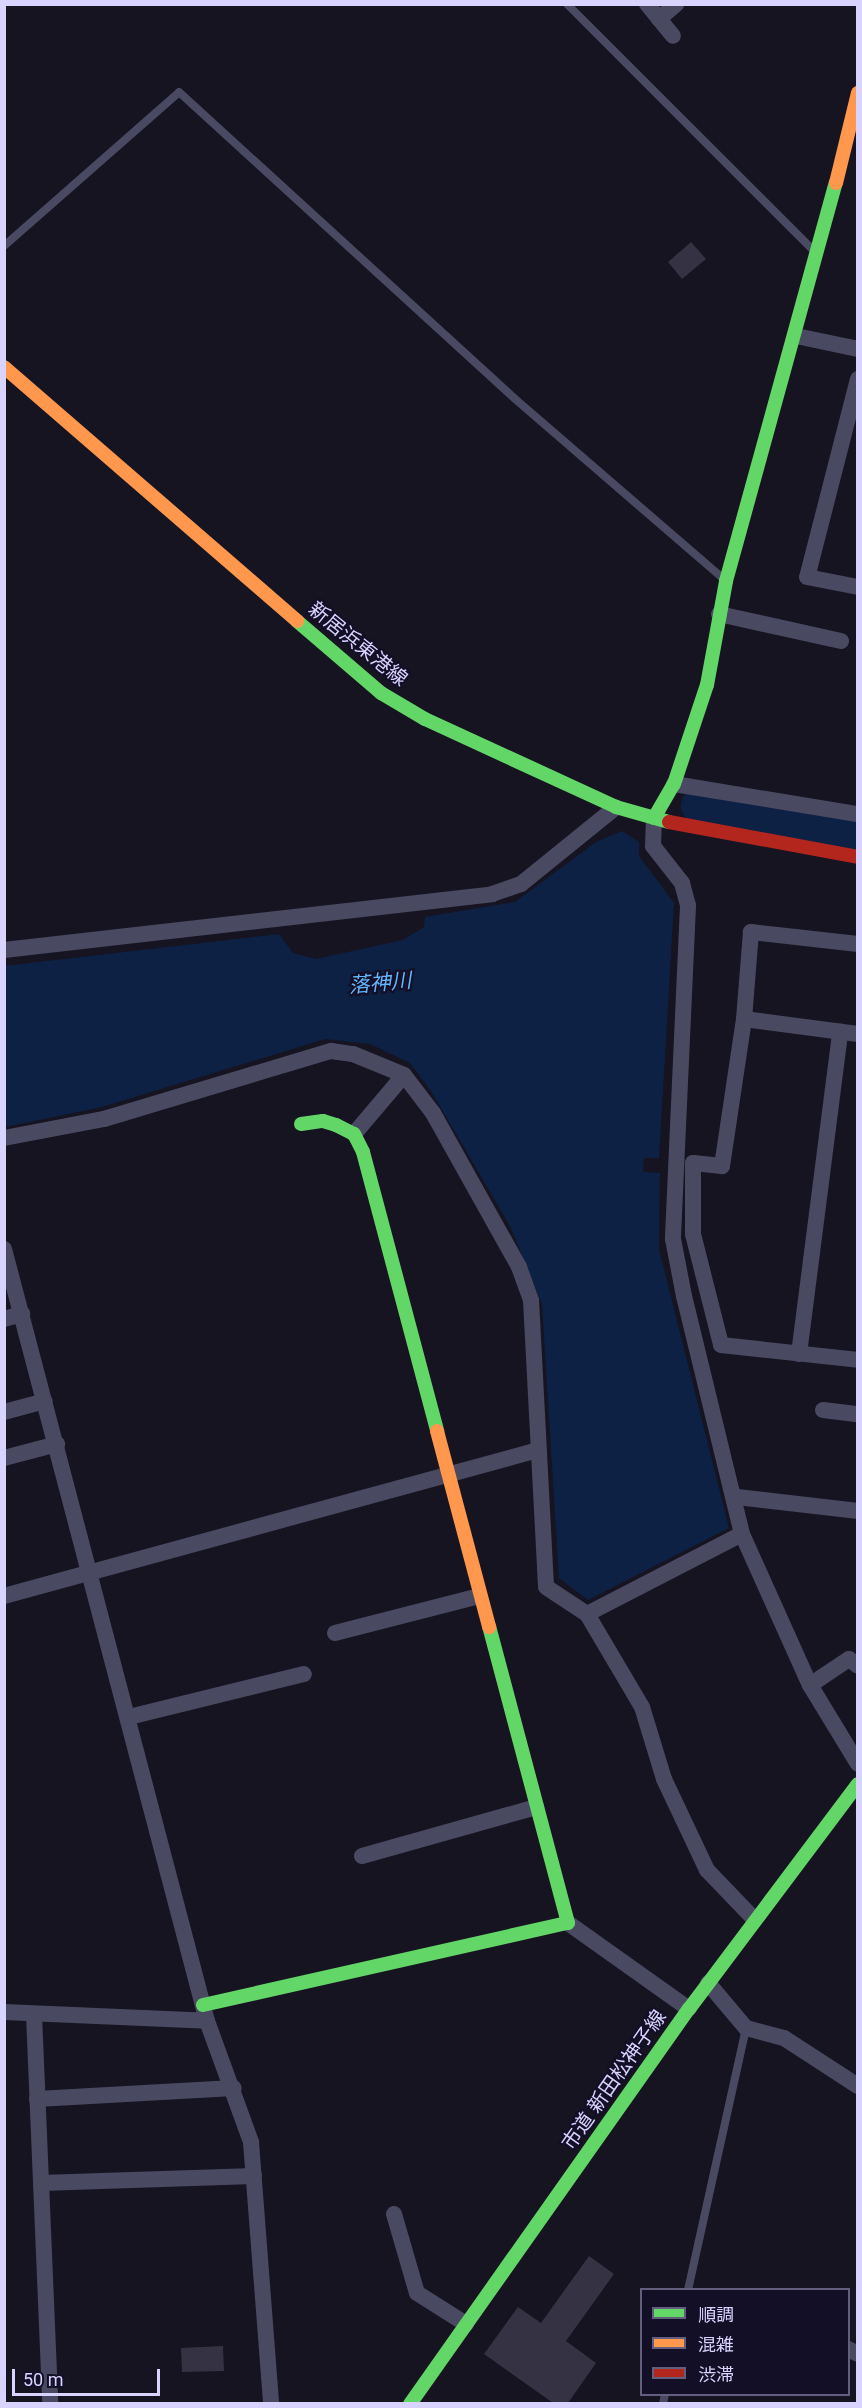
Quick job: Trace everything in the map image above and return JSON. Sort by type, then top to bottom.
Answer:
[{"type":"street","points":[[647,4],[673,36]]},
{"type":"street","points":[[659,19],[676,4]]},
{"type":"street","points":[[858,93],[850,155],[818,255],[726,581],[707,685],[674,784],[654,818],[653,846],[682,883],[688,906],[673,1239],[736,1497],[742,1534],[810,1685],[858,1764]]},
{"type":"street","points":[[796,336],[858,348]]},
{"type":"street","name":"新居浜東港線","points":[[4,367],[381,693],[425,719],[616,807],[700,831],[858,857]]},
{"type":"street","points":[[858,379],[807,577],[858,587]]},
{"type":"street","points":[[719,614],[841,641]]},
{"type":"street","points":[[674,784],[858,814]]},
{"type":"street","points":[[4,950],[492,894],[521,884],[616,807]]},
{"type":"street","points":[[858,944],[751,932],[744,1019],[722,1166],[693,1163],[693,1234],[721,1345],[858,1360]]},
{"type":"street","points":[[744,1019],[858,1034]]},
{"type":"street","points":[[798,1354],[840,1032]]},
{"type":"street","points":[[4,1138],[104,1119],[331,1051],[361,1056],[404,1075],[433,1113],[503,1234],[531,1300],[546,1587],[587,1614],[642,1707],[664,1779],[707,1870],[755,1920]]},
{"type":"street","points":[[354,1134],[404,1075]]},
{"type":"street","points":[[301,1124],[323,1121],[354,1134],[363,1152],[447,1478],[568,1923],[689,2008]]},
{"type":"street","points":[[4,1249],[92,1573],[207,2021],[234,2088],[251,2142],[271,2403]]},
{"type":"street","points":[[4,1319],[22,1314]]},
{"type":"street","points":[[4,1412],[45,1401]]},
{"type":"street","points":[[823,1410],[858,1414]]},
{"type":"street","points":[[4,1458],[57,1444]]},
{"type":"street","points":[[4,1596],[447,1478],[538,1450]]},
{"type":"street","points":[[736,1497],[858,1511]]},
{"type":"street","points":[[587,1614],[742,1534]]},
{"type":"street","points":[[335,1633],[479,1596]]},
{"type":"street","points":[[810,1685],[849,1659],[858,1666]]},
{"type":"street","points":[[129,1717],[304,1674]]},
{"type":"street","name":"市道 新田松神子線","points":[[410,2403],[689,2008],[858,1784]]},
{"type":"street","points":[[362,1856],[536,1807]]},
{"type":"street","points":[[203,2005],[568,1923]]},
{"type":"street","points":[[708,1983],[746,2028],[784,2038],[858,2086]]},
{"type":"street","points":[[4,2012],[207,2021]]},
{"type":"street","points":[[34,2014],[50,2403]]},
{"type":"street","points":[[38,2100],[234,2088]]},
{"type":"street","points":[[41,2183],[254,2176]]},
{"type":"street","points":[[394,2214],[417,2293],[466,2324]]},
{"type":"lane","points":[[567,4],[818,255]]},
{"type":"lane","points":[[4,246],[179,92],[514,398],[726,581]]},
{"type":"lane","points":[[688,2288],[746,2028]]},
{"type":"water","points":[[622,831],[639,842],[639,856],[674,903],[659,1158],[644,1158],[643,1172],[660,1173],[659,1249],[729,1528],[588,1600],[559,1578],[542,1304],[510,1226],[431,1091],[410,1063],[370,1044],[325,1039],[102,1107],[5,1127],[4,966],[279,934],[293,953],[316,959],[403,940],[424,927],[425,917],[515,902],[596,842]]},
{"type":"building","points":[[691,242],[706,259],[682,279],[668,262]]},
{"type":"building","points":[[589,2256],[614,2274],[566,2341],[596,2363],[568,2403],[553,2403],[484,2354],[518,2307],[541,2323]]},
{"type":"building","points":[[223,2346],[224,2371],[182,2372],[181,2348]]},
{"type":"waterway","name":"落神川","points":[[699,806],[858,834]]},
{"type":"traffic: fast","points":[[654,818],[674,784],[707,685],[726,581],[836,183]]},
{"type":"traffic: fast","points":[[297,621],[381,693],[425,719],[616,807],[669,822]]},
{"type":"traffic: fast","points":[[301,1124],[323,1121],[336,1125],[354,1134],[363,1152],[437,1431]]},
{"type":"traffic: fast","points":[[203,2005],[568,1923],[489,1627]]},
{"type":"traffic: fast","points":[[410,2404],[689,2009],[858,1784]]},
{"type":"traffic: slow","points":[[836,183],[858,93]]},
{"type":"traffic: slow","points":[[4,367],[297,621]]},
{"type":"traffic: slow","points":[[437,1431],[489,1627]]},
{"type":"traffic: jam","points":[[669,822],[858,857]]}]
